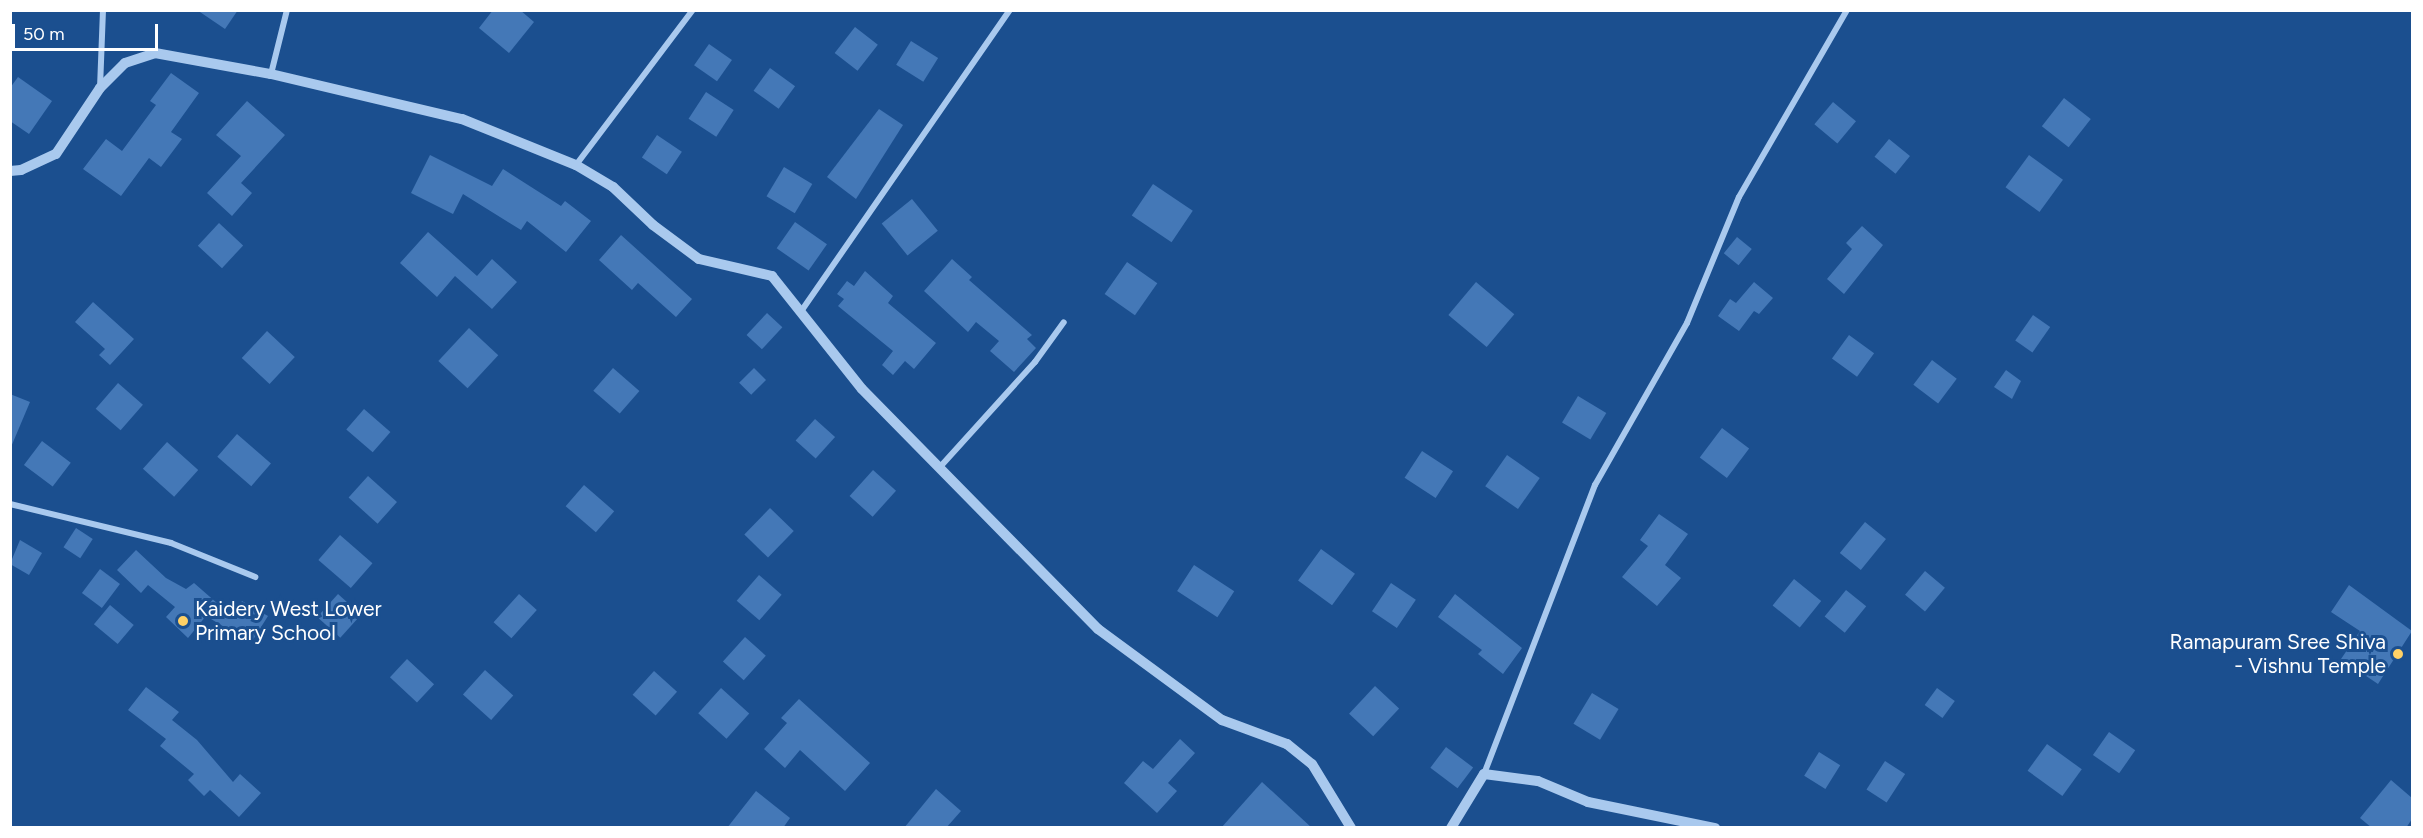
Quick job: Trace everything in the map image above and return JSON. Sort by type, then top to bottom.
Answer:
[{"type":"street","points":[[100,88],[103,10]]},
{"type":"street","points":[[271,74],[287,10]]},
{"type":"street","points":[[576,165],[693,10]]},
{"type":"street","points":[[802,310],[1010,10]]},
{"type":"street","points":[[1451,828],[1484,774],[1595,485],[1687,323],[1739,197],[1847,10]]},
{"type":"street","points":[[10,171],[21,170],[56,154],[100,88],[125,63],[155,53],[271,74],[462,119],[576,165],[613,188],[653,225],[699,259],[772,276],[802,310],[862,389],[1098,629],[1222,720],[1287,744],[1312,764],[1351,828]]},
{"type":"street","points":[[940,467],[1035,362],[1064,322]]},
{"type":"street","points":[[10,504],[171,543],[255,577]]},
{"type":"street","points":[[1484,774],[1538,781],[1588,802],[1715,828]]},
{"type":"building","points":[[197,10],[238,10],[225,29]]},
{"type":"building","points":[[493,10],[520,10],[534,22],[509,53],[479,28]]},
{"type":"building","points":[[855,27],[878,45],[858,71],[835,53]]},
{"type":"building","points":[[911,41],[938,58],[923,82],[896,65]]},
{"type":"building","points":[[709,44],[732,60],[717,81],[694,65]]},
{"type":"building","points":[[770,68],[795,86],[779,109],[754,91]]},
{"type":"building","points":[[171,73],[199,93],[171,132],[182,139],[161,167],[149,158],[121,196],[83,169],[106,139],[122,151],[156,105],[150,101]]},
{"type":"building","points":[[18,77],[52,101],[29,134],[10,121],[10,88]]},
{"type":"building","points":[[706,92],[734,110],[716,137],[689,119]]},
{"type":"building","points":[[2064,98],[2091,119],[2069,147],[2042,126]]},
{"type":"building","points":[[247,101],[285,135],[241,183],[252,193],[232,216],[207,193],[241,156],[216,135]]},
{"type":"building","points":[[1833,102],[1856,121],[1837,143],[1814,124]]},
{"type":"building","points":[[879,109],[903,125],[856,199],[827,177]]},
{"type":"building","points":[[657,135],[682,152],[667,174],[642,157]]},
{"type":"building","points":[[1889,139],[1910,156],[1896,174],[1875,157]]},
{"type":"building","points":[[430,155],[492,186],[503,169],[561,206],[565,201],[591,221],[566,252],[527,221],[521,230],[463,194],[453,214],[411,193]]},
{"type":"building","points":[[2029,155],[2063,180],[2039,212],[2005,187]]},
{"type":"building","points":[[784,167],[812,184],[795,213],[766,196]]},
{"type":"building","points":[[1153,184],[1193,211],[1172,242],[1132,216]]},
{"type":"building","points":[[912,199],[938,231],[907,255],[882,224]]},
{"type":"building","points":[[795,222],[827,244],[809,271],[777,248]]},
{"type":"building","points":[[219,223],[243,246],[222,268],[198,246]]},
{"type":"building","points":[[1862,226],[1883,245],[1844,294],[1827,279],[1852,249],[1846,243]]},
{"type":"building","points":[[428,232],[477,276],[492,259],[517,282],[492,309],[455,276],[437,297],[400,263]]},
{"type":"building","points":[[621,235],[692,299],[676,317],[638,283],[632,290],[599,260]]},
{"type":"building","points":[[1737,237],[1752,249],[1739,265],[1724,253]]},
{"type":"building","points":[[952,259],[972,277],[969,280],[1032,335],[1027,339],[1036,348],[1014,372],[990,351],[999,341],[976,322],[968,332],[924,291]]},
{"type":"building","points":[[1127,262],[1157,283],[1135,315],[1105,294]]},
{"type":"building","points":[[865,271],[893,296],[888,303],[936,343],[914,369],[905,361],[893,375],[882,365],[893,351],[838,306],[844,299],[837,294],[847,281],[854,286]]},
{"type":"building","points":[[1476,282],[1514,314],[1487,347],[1448,315]]},
{"type":"building","points":[[1754,282],[1773,298],[1759,314],[1754,311],[1739,331],[1718,316],[1730,299],[1736,303]]},
{"type":"building","points":[[93,302],[134,339],[110,365],[99,355],[105,349],[75,322]]},
{"type":"building","points":[[767,313],[782,327],[762,349],[747,335]]},
{"type":"building","points":[[2033,315],[2050,327],[2032,352],[2015,340]]},
{"type":"building","points":[[469,328],[498,355],[468,388],[438,361]]},
{"type":"building","points":[[267,331],[295,357],[270,384],[242,358]]},
{"type":"building","points":[[1849,335],[1874,353],[1857,377],[1832,358]]},
{"type":"building","points":[[1932,360],[1957,379],[1938,403],[1913,385]]},
{"type":"building","points":[[613,368],[639,391],[620,414],[593,391]]},
{"type":"building","points":[[754,368],[766,380],[751,395],[739,383]]},
{"type":"building","points":[[2006,370],[2021,381],[2012,399],[1994,387]]},
{"type":"building","points":[[118,383],[143,405],[121,430],[96,409]]},
{"type":"building","points":[[10,394],[30,402],[11,447],[10,447]]},
{"type":"building","points":[[1578,396],[1606,413],[1590,440],[1562,423]]},
{"type":"building","points":[[364,409],[390,432],[373,452],[346,429]]},
{"type":"building","points":[[815,419],[835,437],[816,459],[796,441]]},
{"type":"building","points":[[1722,428],[1749,448],[1727,478],[1700,458]]},
{"type":"building","points":[[237,434],[271,464],[251,486],[217,457]]},
{"type":"building","points":[[42,441],[71,463],[53,487],[24,465]]},
{"type":"building","points":[[167,442],[198,470],[174,497],[143,469]]},
{"type":"building","points":[[1422,451],[1453,471],[1436,498],[1405,478]]},
{"type":"building","points":[[1507,455],[1540,478],[1518,509],[1485,486]]},
{"type":"building","points":[[873,470],[896,491],[873,517],[850,496]]},
{"type":"building","points":[[368,476],[397,502],[378,524],[349,498]]},
{"type":"building","points":[[584,485],[614,511],[596,532],[566,506]]},
{"type":"building","points":[[770,508],[794,531],[768,558],[744,535]]},
{"type":"building","points":[[1659,514],[1688,534],[1665,565],[1681,578],[1657,606],[1622,577],[1648,546],[1640,540]]},
{"type":"building","points":[[1865,522],[1886,539],[1861,570],[1840,553]]},
{"type":"building","points":[[76,528],[93,539],[80,558],[63,547]]},
{"type":"building","points":[[340,535],[372,563],[351,588],[318,560]]},
{"type":"building","points":[[20,540],[42,553],[29,575],[10,564]]},
{"type":"building","points":[[1321,549],[1355,574],[1332,605],[1298,581]]},
{"type":"building","points":[[136,550],[166,578],[186,589],[194,583],[233,617],[242,601],[268,616],[251,643],[206,616],[188,638],[166,617],[175,607],[148,585],[141,593],[117,570]]},
{"type":"building","points":[[1194,565],[1234,591],[1217,617],[1177,591]]},
{"type":"building","points":[[100,569],[120,584],[102,608],[82,593]]},
{"type":"building","points":[[1925,571],[1945,588],[1925,611],[1905,595]]},
{"type":"building","points":[[759,575],[782,595],[759,620],[737,601]]},
{"type":"building","points":[[1794,579],[1821,601],[1800,627],[1773,605]]},
{"type":"building","points":[[1391,583],[1416,600],[1397,628],[1372,611]]},
{"type":"building","points":[[2349,585],[2412,631],[2378,684],[2341,659],[2360,631],[2331,612]]},
{"type":"building","points":[[1846,590],[1866,606],[1845,633],[1825,616]]},
{"type":"building","points":[[338,594],[361,615],[340,638],[317,617]]},
{"type":"building","points":[[519,594],[537,610],[511,638],[494,622]]},
{"type":"building","points":[[1455,594],[1522,648],[1503,674],[1478,654],[1482,650],[1438,617]]},
{"type":"building","points":[[110,605],[134,625],[118,644],[94,624]]},
{"type":"building","points":[[745,637],[766,656],[744,680],[723,662]]},
{"type":"building","points":[[407,659],[434,684],[417,703],[390,677]]},
{"type":"building","points":[[485,670],[513,695],[491,720],[463,695]]},
{"type":"building","points":[[654,671],[677,692],[656,716],[633,695]]},
{"type":"building","points":[[1375,686],[1399,709],[1373,736],[1349,714]]},
{"type":"building","points":[[146,687],[179,712],[172,720],[197,740],[233,782],[240,774],[261,793],[239,817],[210,790],[204,796],[188,780],[194,774],[160,746],[166,739],[128,710]]},
{"type":"building","points":[[721,688],[749,713],[726,739],[698,713]]},
{"type":"building","points":[[1937,688],[1955,701],[1942,718],[1925,705]]},
{"type":"building","points":[[1592,693],[1619,709],[1600,740],[1573,724]]},
{"type":"building","points":[[799,699],[870,763],[845,791],[800,750],[785,768],[764,749],[787,723],[781,718]]},
{"type":"building","points":[[2109,732],[2135,750],[2119,773],[2093,755]]},
{"type":"building","points":[[1180,739],[1195,753],[1168,783],[1177,791],[1157,813],[1124,783],[1143,761],[1153,769]]},
{"type":"building","points":[[2047,744],[2082,769],[2062,796],[2028,771]]},
{"type":"building","points":[[1446,747],[1473,767],[1458,788],[1430,768]]},
{"type":"building","points":[[1819,752],[1840,765],[1825,789],[1804,776]]},
{"type":"building","points":[[1885,761],[1905,774],[1887,803],[1866,790]]},
{"type":"building","points":[[2391,780],[2412,798],[2412,819],[2406,828],[2372,828],[2360,818]]},
{"type":"building","points":[[1262,782],[1312,828],[1221,828]]},
{"type":"building","points":[[936,789],[961,811],[946,828],[904,828]]},
{"type":"building","points":[[756,791],[790,818],[783,828],[727,828]]},
{"type":"place","name":"Kaidery West Lower Primary School","points":[[183,621]]},
{"type":"place","name":"Ramapuram Sree Shiva - Vishnu Temple","points":[[2398,654]]}]
